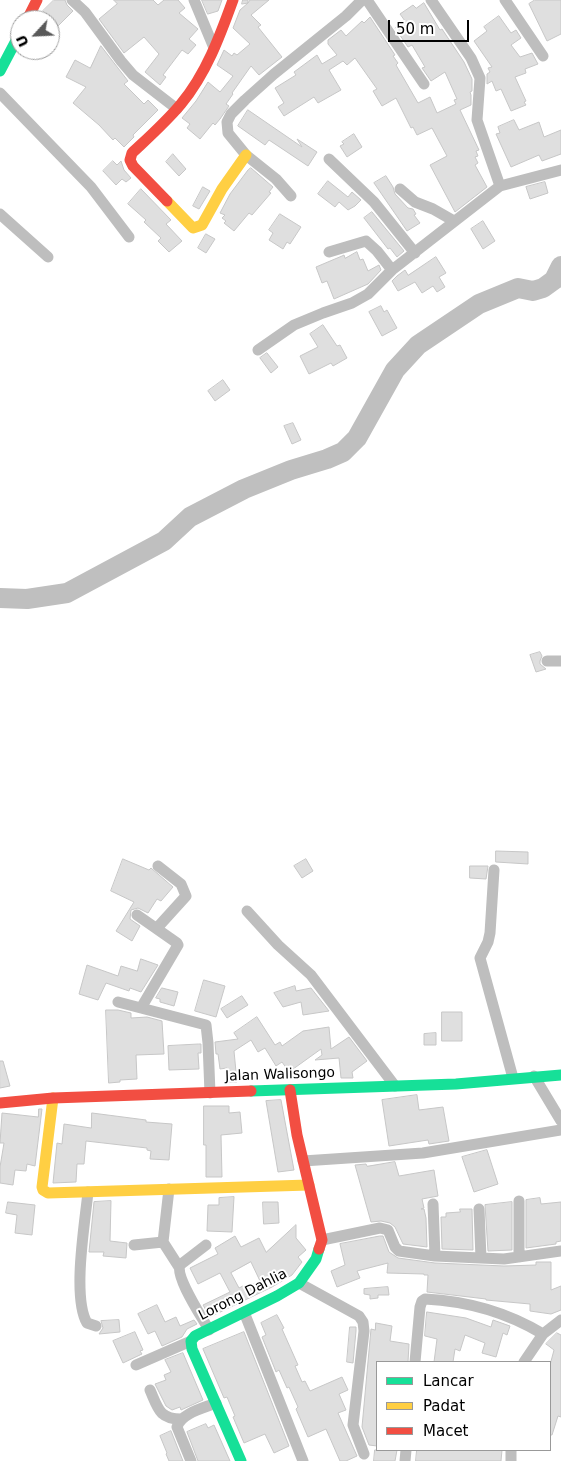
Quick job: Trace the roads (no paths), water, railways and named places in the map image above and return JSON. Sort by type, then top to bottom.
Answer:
[{"type":"street","points":[[72,0],[84,12],[133,75],[177,109]]},
{"type":"street","points":[[194,0],[214,48]]},
{"type":"street","points":[[233,0],[214,48],[188,95],[177,109],[132,153],[130,160],[133,166],[190,226],[198,228],[202,225],[222,189],[246,155]]},
{"type":"street","points":[[291,196],[276,179],[246,155],[227,131],[227,122],[232,114],[274,74],[346,16],[362,0]]},
{"type":"street","points":[[367,0],[424,84]]},
{"type":"street","points":[[430,0],[471,58],[480,78],[478,120],[500,186]]},
{"type":"street","points":[[505,0],[543,56]]},
{"type":"street","points":[[0,71],[10,52]]},
{"type":"street","points":[[0,93],[91,187],[129,237]]},
{"type":"street","points":[[329,159],[374,202],[415,253]]},
{"type":"street","points":[[258,350],[294,325],[323,312],[352,303],[368,294],[392,270],[500,186],[561,170]]},
{"type":"street","points":[[400,189],[415,202],[434,209],[454,221]]},
{"type":"street","points":[[0,214],[48,257]]},
{"type":"street","points":[[329,252],[366,241],[377,251],[392,270]]},
{"type":"street","points":[[548,661],[561,661]]},
{"type":"street","points":[[157,928],[186,896],[181,884],[158,866]]},
{"type":"street","points":[[494,870],[490,933],[480,958],[514,1078]]},
{"type":"street","points":[[247,911],[278,945],[312,975],[395,1086]]},
{"type":"street","points":[[137,915],[178,945],[141,1008]]},
{"type":"street","points":[[118,1002],[206,1025],[210,1093]]},
{"type":"street","name":"Jalan Walisongo","points":[[0,1103],[53,1098],[456,1084],[561,1074]]},
{"type":"street","points":[[534,1076],[561,1121]]},
{"type":"street","points":[[290,1090],[303,1161],[322,1240],[384,1228],[388,1230],[395,1247],[399,1251],[434,1256],[504,1259],[561,1251]]},
{"type":"street","points":[[53,1098],[42,1187],[48,1193],[309,1186]]},
{"type":"street","points":[[303,1161],[423,1153],[561,1130]]},
{"type":"street","points":[[169,1190],[163,1242],[179,1267],[188,1292],[209,1330]]},
{"type":"street","points":[[88,1192],[80,1276],[81,1303],[82,1312],[87,1323],[96,1326]]},
{"type":"street","points":[[519,1201],[519,1257]]},
{"type":"street","points":[[433,1204],[434,1256]]},
{"type":"street","points":[[479,1209],[482,1258]]},
{"type":"street","name":"Lorong Dahlia","points":[[241,1461],[192,1349],[191,1341],[195,1336],[277,1296],[299,1283],[316,1259],[322,1240]]},
{"type":"street","points":[[134,1245],[163,1242]]},
{"type":"street","points":[[179,1267],[206,1245]]},
{"type":"street","points":[[299,1283],[359,1316],[363,1322],[364,1331],[353,1425],[364,1454]]},
{"type":"street","points":[[415,1361],[420,1308],[422,1300],[425,1299],[447,1300],[510,1316],[543,1334]]},
{"type":"street","points":[[244,1312],[303,1461]]},
{"type":"street","points":[[525,1361],[543,1334],[561,1320]]},
{"type":"street","points":[[136,1365],[191,1341]]},
{"type":"street","points":[[150,1390],[162,1413],[170,1419],[181,1419],[216,1403]]},
{"type":"street","points":[[181,1419],[178,1427],[191,1461]]},
{"type":"waterway","points":[[0,598],[27,599],[67,593],[164,541],[190,517],[244,489],[343,452],[357,438],[395,370],[418,345],[479,304],[518,288],[533,291],[543,288],[554,280],[561,266]]}]
